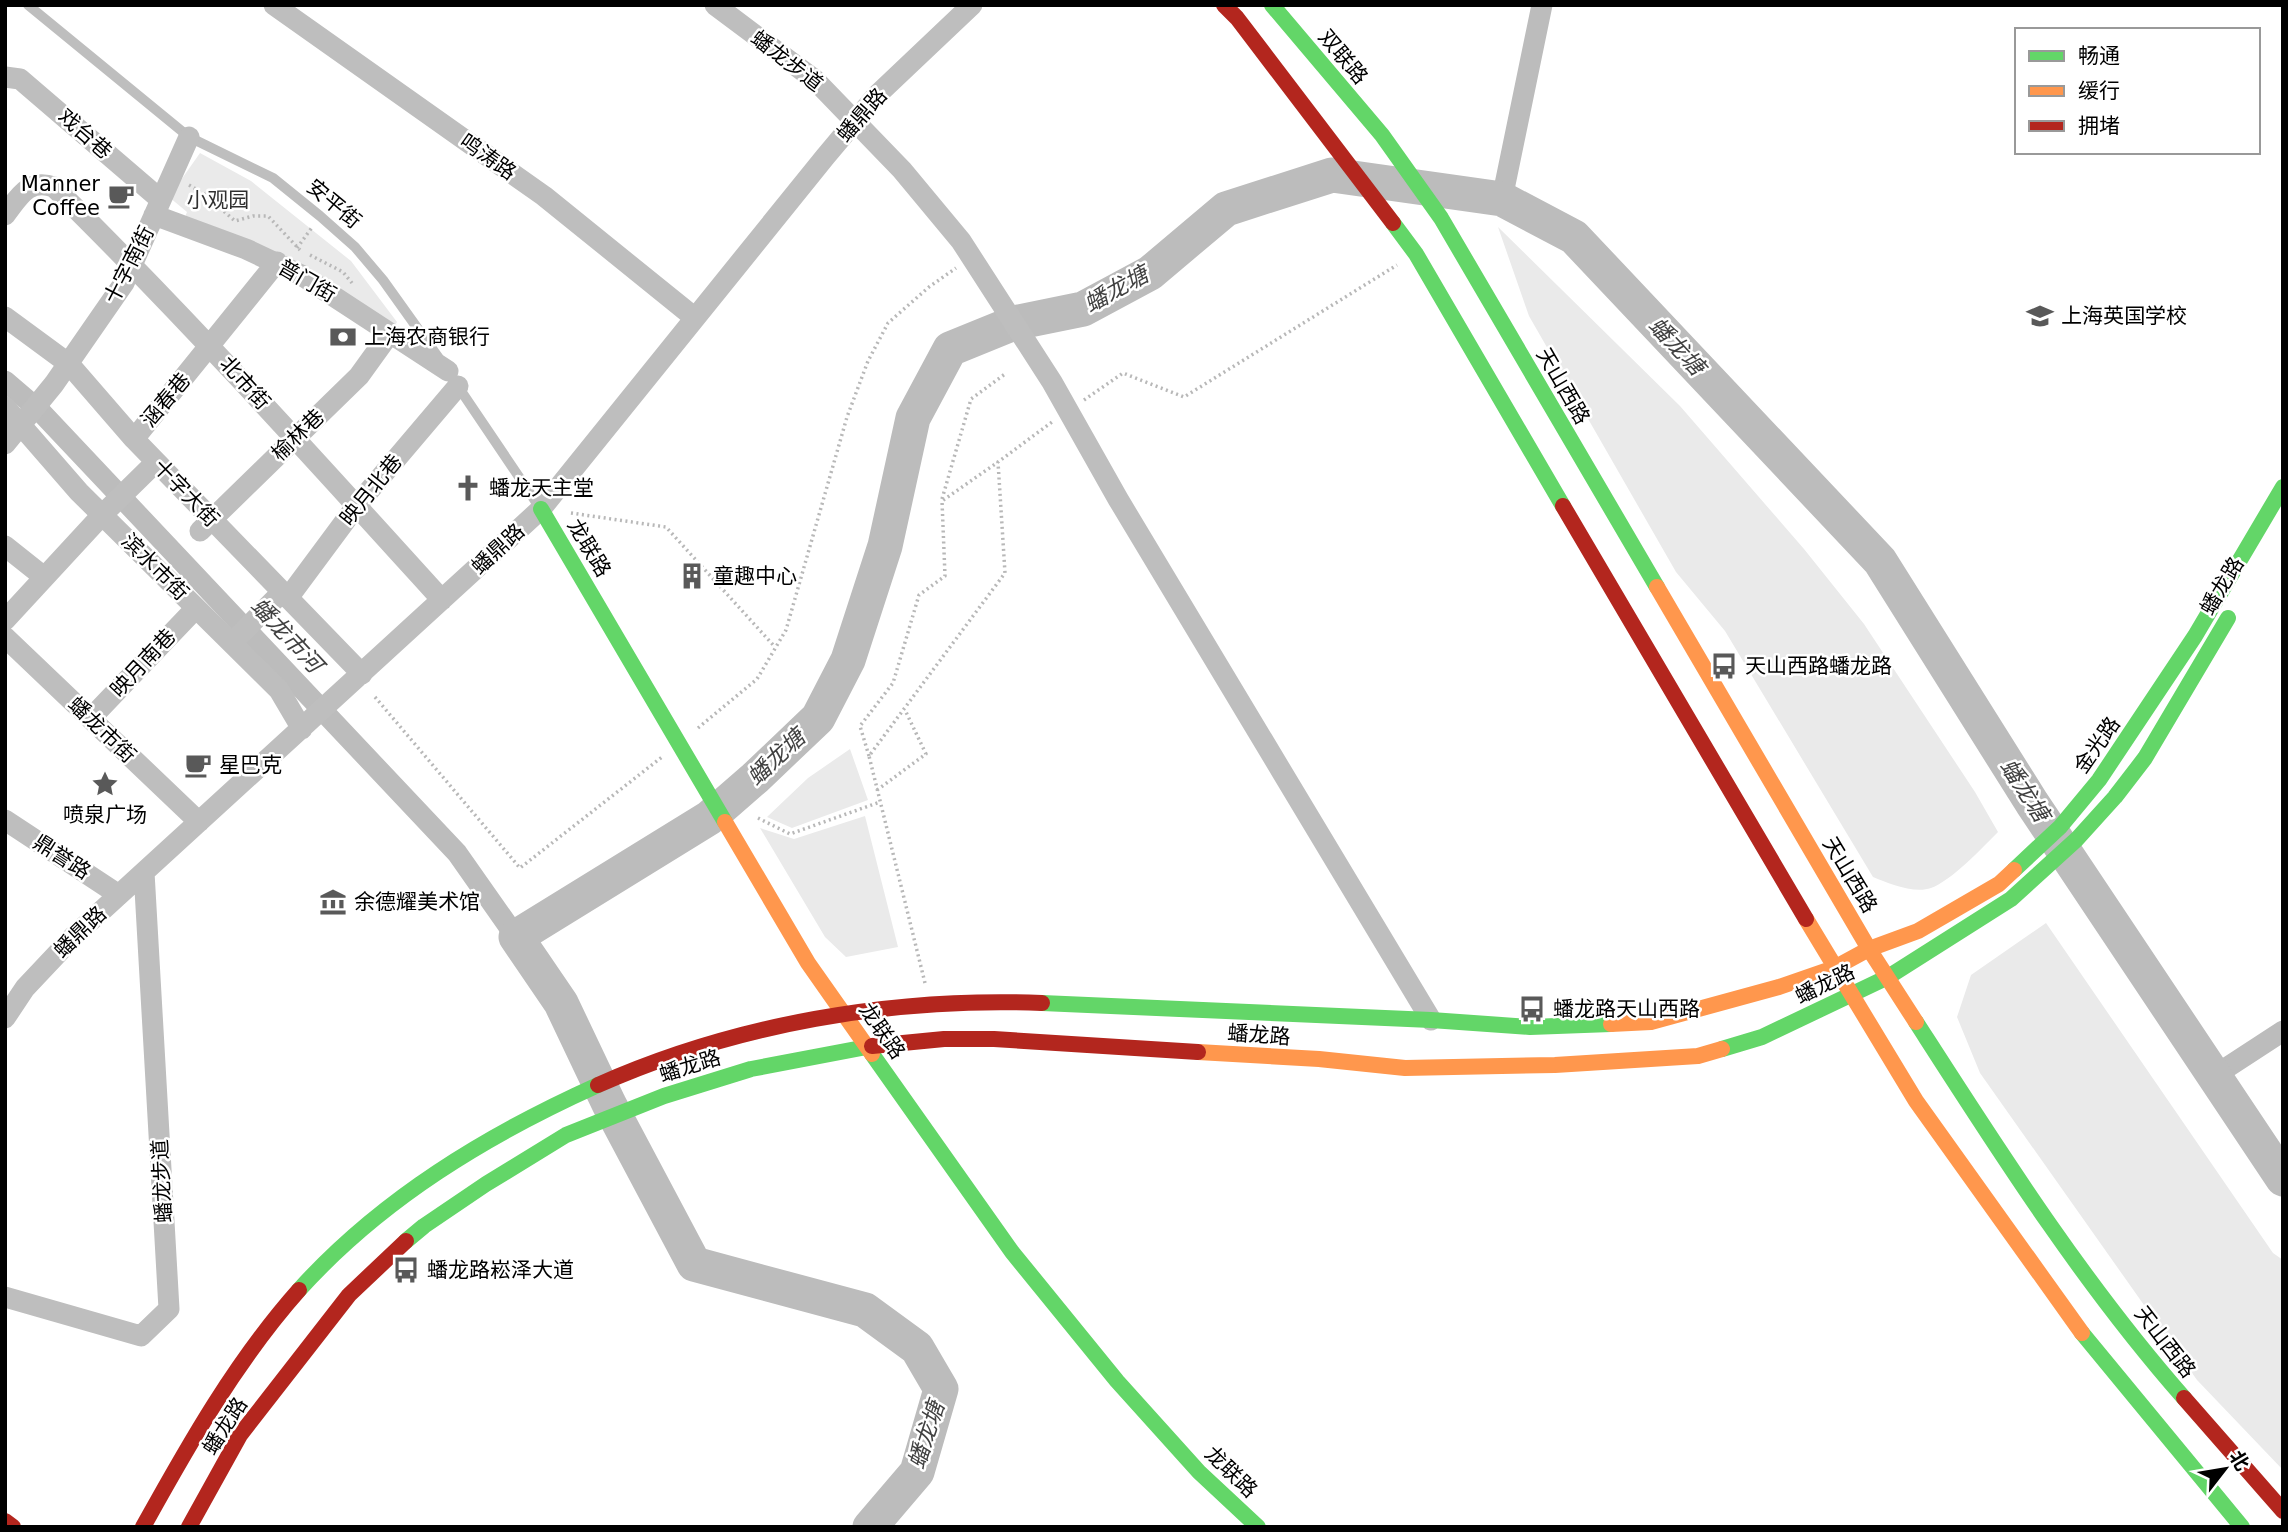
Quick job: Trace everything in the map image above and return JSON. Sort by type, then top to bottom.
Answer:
[{"type":"main road","points":[[1224,5],[1332,140],[1416,254],[1743,816],[1916,1101],[2091,1345],[2235,1524],[2249,1491]]},
{"type":"main road","name":"双联路","points":[[1272,5],[1382,135],[1441,218]]},
{"type":"main road","name":"天山西路","points":[[1441,218],[1869,949],[2025,1192],[2249,1491],[2283,1511]]},
{"type":"main road","name":"金光路","points":[[1869,949],[1919,931],[1999,884],[2060,827],[2099,780],[2195,636],[2283,487]]},
{"type":"main road","name":"龙联路","points":[[541,509],[673,749],[744,853],[808,963],[844,1015],[1012,1252],[1108,1370],[1199,1472],[1258,1527]]},
{"type":"main road","name":"蟠龙路","points":[[189,1527],[240,1435],[349,1295],[424,1226],[566,1135],[664,1096],[751,1069],[867,1047],[944,1039],[995,1039],[1319,1059],[1405,1068],[1555,1065],[1698,1056],[1762,1037],[1888,976],[2011,899],[2077,839],[2145,758],[2235,607]]},
{"type":"main road","name":"蟠龙路","points":[[143,1527],[191,1439],[256,1342],[311,1278],[376,1216],[458,1158],[546,1107],[645,1066],[753,1031],[929,1002],[990,1001],[1432,1020],[1530,1027],[1651,1022],[1779,987],[1834,968],[1869,949]]},
{"type":"main road","points":[[5,1521],[13,1527]]},
{"type":"street","name":"鸣涛路","points":[[274,5],[544,196],[695,318]]},
{"type":"street","name":"蟠龙步道","points":[[715,5],[814,80],[856,121],[902,170],[976,263],[1052,382],[1125,511],[1432,1020]]},
{"type":"street","name":"蟠鼎路","points":[[7,1011],[58,953],[119,895],[541,509],[877,95],[972,5]]},
{"type":"street","name":"戏台巷","points":[[5,77],[20,79],[158,208]]},
{"type":"street","name":"十字南街","points":[[22,424],[69,364],[124,283],[189,137]]},
{"type":"street","name":"北市街","points":[[5,215],[27,189],[43,183],[54,187],[211,346],[442,600]]},
{"type":"street","name":"普门街","points":[[158,208],[301,275],[453,378]]},
{"type":"street","name":"涵春巷","points":[[134,439],[281,264]]},
{"type":"street","name":"十字大街","points":[[5,317],[69,364],[156,462],[205,525],[285,595],[362,674]]},
{"type":"street","name":"榆林巷","points":[[205,525],[359,376],[390,333]]},
{"type":"street","name":"映月北巷","points":[[232,643],[285,595],[357,506],[453,378]]},
{"type":"street","name":"滨水市街","points":[[5,407],[79,492],[279,690],[302,729]]},
{"type":"street","points":[[5,444],[22,424]]},
{"type":"street","points":[[5,620],[103,514],[156,462]]},
{"type":"street","points":[[5,546],[44,578]]},
{"type":"street","name":"映月南巷","points":[[91,718],[196,608]]},
{"type":"street","name":"蟠龙市街","points":[[5,637],[199,822]]},
{"type":"street","name":"鼎誉路","points":[[5,820],[119,895]]},
{"type":"street","name":"蟠龙步道","points":[[5,1297],[141,1336],[169,1309],[144,872]]},
{"type":"lane","name":"安平街","points":[[28,5],[189,137],[273,178],[355,247],[383,280],[453,378],[541,509]]},
{"type":"path","points":[[171,176],[203,193],[235,221],[253,216],[268,216],[283,229],[297,248],[343,272],[360,293],[371,320]]},
{"type":"path","points":[[281,264],[297,248],[320,216]]},
{"type":"path","points":[[942,502],[1123,373],[1184,397],[1416,254]]},
{"type":"path","points":[[694,732],[757,679],[786,629],[847,417],[868,362],[888,323],[929,287],[976,263]]},
{"type":"path","points":[[929,1002],[860,726],[893,683],[919,595],[945,576],[942,502],[971,399],[1005,374]]},
{"type":"path","points":[[869,756],[1005,573],[998,461]]},
{"type":"path","points":[[541,509],[666,527],[775,648]]},
{"type":"path","points":[[375,697],[520,868],[673,749]]},
{"type":"path","points":[[877,790],[926,754],[904,709]]},
{"type":"path","points":[[758,818],[790,834],[880,802]]},
{"type":"green space","name":"小观园","points":[[200,153],[251,181],[351,261],[397,322],[392,331],[183,222],[187,212],[169,197]]},
{"type":"green space","points":[[1498,227],[1680,406],[1804,549],[1864,624],[1975,792],[1998,832],[1948,879],[1931,888],[1917,890],[1873,877],[1725,631],[1676,572],[1529,316]]},
{"type":"green space","points":[[850,749],[868,800],[792,828],[767,817],[808,778]]},
{"type":"green space","points":[[865,816],[898,947],[846,957],[825,937],[760,828],[794,839]]},
{"type":"green space","points":[[2046,923],[2273,1253],[2283,1260],[2283,1470],[2197,1380],[1980,1073],[1957,1017],[1971,975]]},
{"type":"waterway","points":[[1502,199],[1542,5]]},
{"type":"waterway","name":"蟠龙塘","points":[[870,1527],[917,1472],[941,1389],[917,1348],[865,1310],[694,1264],[609,1104],[561,1003],[516,937],[709,818],[818,718],[848,660],[885,546],[913,418],[950,349],[1014,323],[1083,309],[1150,273],[1226,209],[1332,175],[1502,199],[1574,237],[1880,561],[2032,803],[2283,1179]]},
{"type":"waterway","name":"蟠龙市河","points":[[5,381],[40,411],[457,853],[516,937]]},
{"type":"waterway","points":[[2214,1076],[2283,1031]]},
{"type":"traffic: fast","points":[[1272,5],[1382,135],[1441,218],[1657,587]]},
{"type":"traffic: fast","points":[[1393,223],[1416,254],[1563,506]]},
{"type":"traffic: fast","points":[[2014,870],[2060,827],[2099,780],[2195,636],[2283,487]]},
{"type":"traffic: fast","points":[[541,509],[725,822]]},
{"type":"traffic: fast","points":[[1722,1049],[1762,1037],[1888,977],[2011,899],[2077,839],[2115,797],[2145,758],[2228,618]]},
{"type":"traffic: fast","points":[[1042,1003],[1431,1020],[1530,1027],[1611,1024]]},
{"type":"traffic: fast","points":[[1916,1022],[2010,1167],[2076,1262],[2184,1398]]},
{"type":"traffic: fast","points":[[406,1241],[486,1184],[566,1135],[664,1096],[751,1069],[872,1046]]},
{"type":"traffic: fast","points":[[872,1054],[1012,1252],[1117,1381],[1199,1472],[1258,1527]]},
{"type":"traffic: fast","points":[[299,1290],[331,1257],[400,1198],[516,1125],[598,1085]]},
{"type":"traffic: fast","points":[[2082,1333],[2242,1527]]},
{"type":"traffic: slow","points":[[1657,587],[1869,949],[1916,1022]]},
{"type":"traffic: slow","points":[[725,822],[808,963],[872,1054]]},
{"type":"traffic: slow","points":[[1611,1024],[1651,1022],[1779,987],[1834,968],[1869,949],[1918,931],[1999,884],[2014,870]]},
{"type":"traffic: slow","points":[[1806,919],[1916,1101],[2082,1333]]},
{"type":"traffic: slow","points":[[1198,1052],[1319,1059],[1405,1068],[1555,1065],[1698,1056],[1722,1049]]},
{"type":"traffic: jam","points":[[1224,5],[1237,18],[1393,223]]},
{"type":"traffic: jam","points":[[1563,506],[1806,919]]},
{"type":"traffic: jam","points":[[598,1085],[704,1046],[815,1019],[929,1005],[1042,1003]]},
{"type":"traffic: jam","points":[[872,1046],[944,1039],[994,1039],[1198,1052]]},
{"type":"traffic: jam","points":[[189,1527],[240,1435],[349,1295],[406,1241]]},
{"type":"traffic: jam","points":[[143,1527],[234,1374],[299,1290]]},
{"type":"traffic: jam","points":[[2184,1398],[2283,1511]]},
{"type":"traffic: jam","points":[[5,1521],[13,1527]]},
{"type":"place","name":"Manner Coffee","points":[[121,196]]},
{"type":"place","name":"上海英国学校","points":[[2040,316]]},
{"type":"place","name":"上海农商银行","points":[[343,337]]},
{"type":"place","name":"蟠龙天主堂","points":[[468,488]]},
{"type":"place","name":"童趣中心","points":[[692,576]]},
{"type":"place","name":"天山西路蟠龙路","points":[[1724,666]]},
{"type":"place","name":"星巴克","points":[[198,765]]},
{"type":"place","name":"喷泉广场","points":[[105,784]]},
{"type":"place","name":"余德耀美术馆","points":[[333,902]]},
{"type":"place","name":"蟠龙路天山西路","points":[[1532,1009]]},
{"type":"place","name":"蟠龙路崧泽大道","points":[[406,1270]]}]
